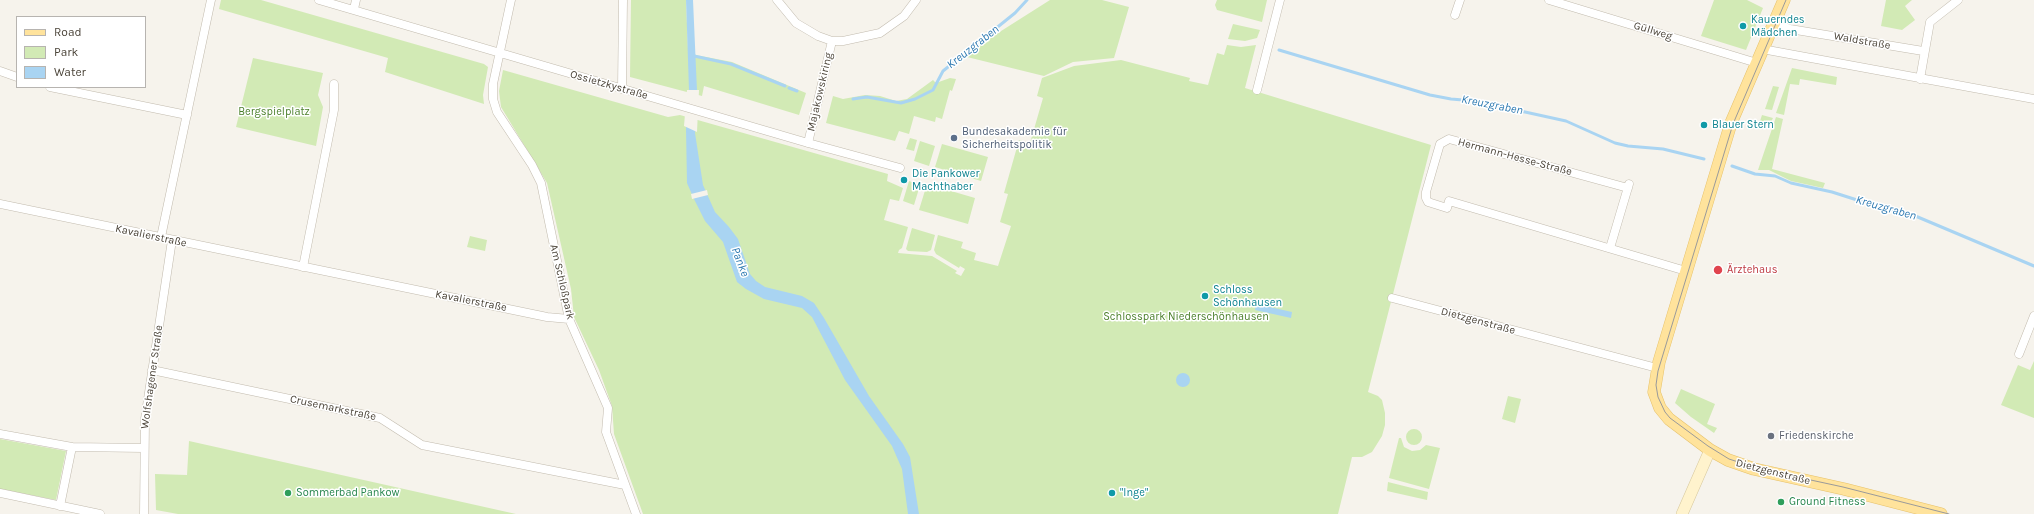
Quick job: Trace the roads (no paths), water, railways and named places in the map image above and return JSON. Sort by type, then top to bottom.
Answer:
[{"type":"main road","points":[[1658,365],[1731,123],[1784,0]]},
{"type":"main road","name":"Dietzgenstraße","points":[[1658,365],[1654,392],[1660,408],[1669,419],[1710,450],[1728,460],[1754,469],[1844,489],[1941,514]]},
{"type":"main road","points":[[1682,514],[1710,450]]},
{"type":"street","points":[[161,237],[211,0]]},
{"type":"street","name":"Ossietzkystraße","points":[[319,0],[808,143],[900,168]]},
{"type":"street","points":[[354,10],[356,0]]},
{"type":"street","name":"Am Schloßpark","points":[[511,0],[492,84],[494,104],[500,116],[532,165],[541,183],[569,319],[608,408],[606,432],[636,514]]},
{"type":"street","points":[[622,89],[623,0]]},
{"type":"street","name":"Majakowskiring","points":[[777,0],[796,23],[818,36],[832,41],[855,40],[880,33],[904,16],[916,0]]},
{"type":"street","points":[[1257,90],[1280,0]]},
{"type":"street","points":[[1455,14],[1460,0]]},
{"type":"street","name":"Güllweg","points":[[1549,0],[1757,63]]},
{"type":"street","points":[[1920,79],[1930,22],[1958,0]]},
{"type":"street","name":"Waldstraße","points":[[1774,23],[1790,28],[1924,52]]},
{"type":"street","name":"Majakowskiring","points":[[808,143],[832,41]]},
{"type":"street","points":[[1762,50],[2034,99]]},
{"type":"street","points":[[0,71],[16,77]]},
{"type":"street","points":[[303,267],[334,110],[334,84]]},
{"type":"street","points":[[55,88],[187,115]]},
{"type":"street","name":"Hermann-Hesse-Straße","points":[[1610,248],[1629,186],[1449,139],[1440,144],[1426,192],[1428,202],[1447,208],[1449,201],[1686,271]]},
{"type":"street","name":"Kavalierstraße","points":[[0,204],[547,317],[569,319]]},
{"type":"street","name":"Wolfshagener Straße","points":[[144,514],[145,419],[172,240]]},
{"type":"street","name":"Dietzgenstraße","points":[[1392,298],[1658,365]]},
{"type":"street","points":[[2018,354],[2034,316]]},
{"type":"street","name":"Crusemarkstraße","points":[[152,370],[380,418],[422,445],[625,486]]},
{"type":"street","points":[[0,434],[72,447],[144,448]]},
{"type":"street","points":[[60,506],[72,447]]},
{"type":"street","points":[[0,493],[100,514]]},
{"type":"water","name":"Panke","points":[[686,0],[693,0],[697,91],[695,133],[703,185],[715,212],[738,239],[750,274],[756,281],[765,287],[802,296],[814,303],[869,396],[903,444],[910,457],[919,514],[908,514],[902,469],[892,446],[845,380],[812,317],[802,308],[764,299],[737,282],[723,242],[705,221],[694,199],[687,183],[686,129],[689,90]]},
{"type":"water","points":[[1256,304],[1292,312],[1291,318],[1255,310]]},
{"type":"water","points":[[1183,373],[1188,375],[1190,380],[1188,385],[1183,387],[1178,385],[1176,380],[1178,375]]},
{"type":"waterway","name":"Kreuzgraben","points":[[853,99],[867,97],[901,103],[915,99],[933,90],[943,71],[1015,13],[1027,0]]},
{"type":"waterway","name":"Kreuzgraben","points":[[1279,50],[1430,95],[1475,101],[1566,121],[1615,143],[1628,146],[1663,149],[1704,159]]},
{"type":"waterway","name":"Kreuzgraben","points":[[694,56],[731,64],[785,86]]},
{"type":"waterway","name":"Kreuzgraben","points":[[789,88],[797,91]]},
{"type":"waterway","name":"Kreuzgraben","points":[[1732,166],[1755,174],[1775,176],[1791,183],[1832,192],[1879,207],[1913,215],[2034,266]]},
{"type":"tram line","points":[[1786,0],[1733,124],[1658,371],[1656,385],[1658,397],[1665,412],[1670,418],[1708,446],[1729,459],[1760,469],[1843,487],[1949,514]]},
{"type":"place","name":"Kauerndes Mädchen","points":[[1743,26]]},
{"type":"place","name":"Blauer Stern","points":[[1704,125]]},
{"type":"place","name":"Bundesakademie für Sicherheitspolitik","points":[[954,138]]},
{"type":"place","name":"Die Pankower Machthaber","points":[[904,180]]},
{"type":"place","name":"Ärztehaus","points":[[1718,270]]},
{"type":"place","name":"Schloss Schönhausen","points":[[1205,296]]},
{"type":"place","name":"Friedenskirche","points":[[1771,436]]},
{"type":"place","name":"Sommerbad Pankow","points":[[288,493]]},
{"type":"place","name":"\"Inge\"","points":[[1112,493]]},
{"type":"place","name":"Ground Fitness","points":[[1781,502]]},
{"type":"park label","name":"Bergspielplatz","points":[[274,112]]},
{"type":"park label","name":"Schlosspark Niederschönhausen","points":[[1186,317]]}]
